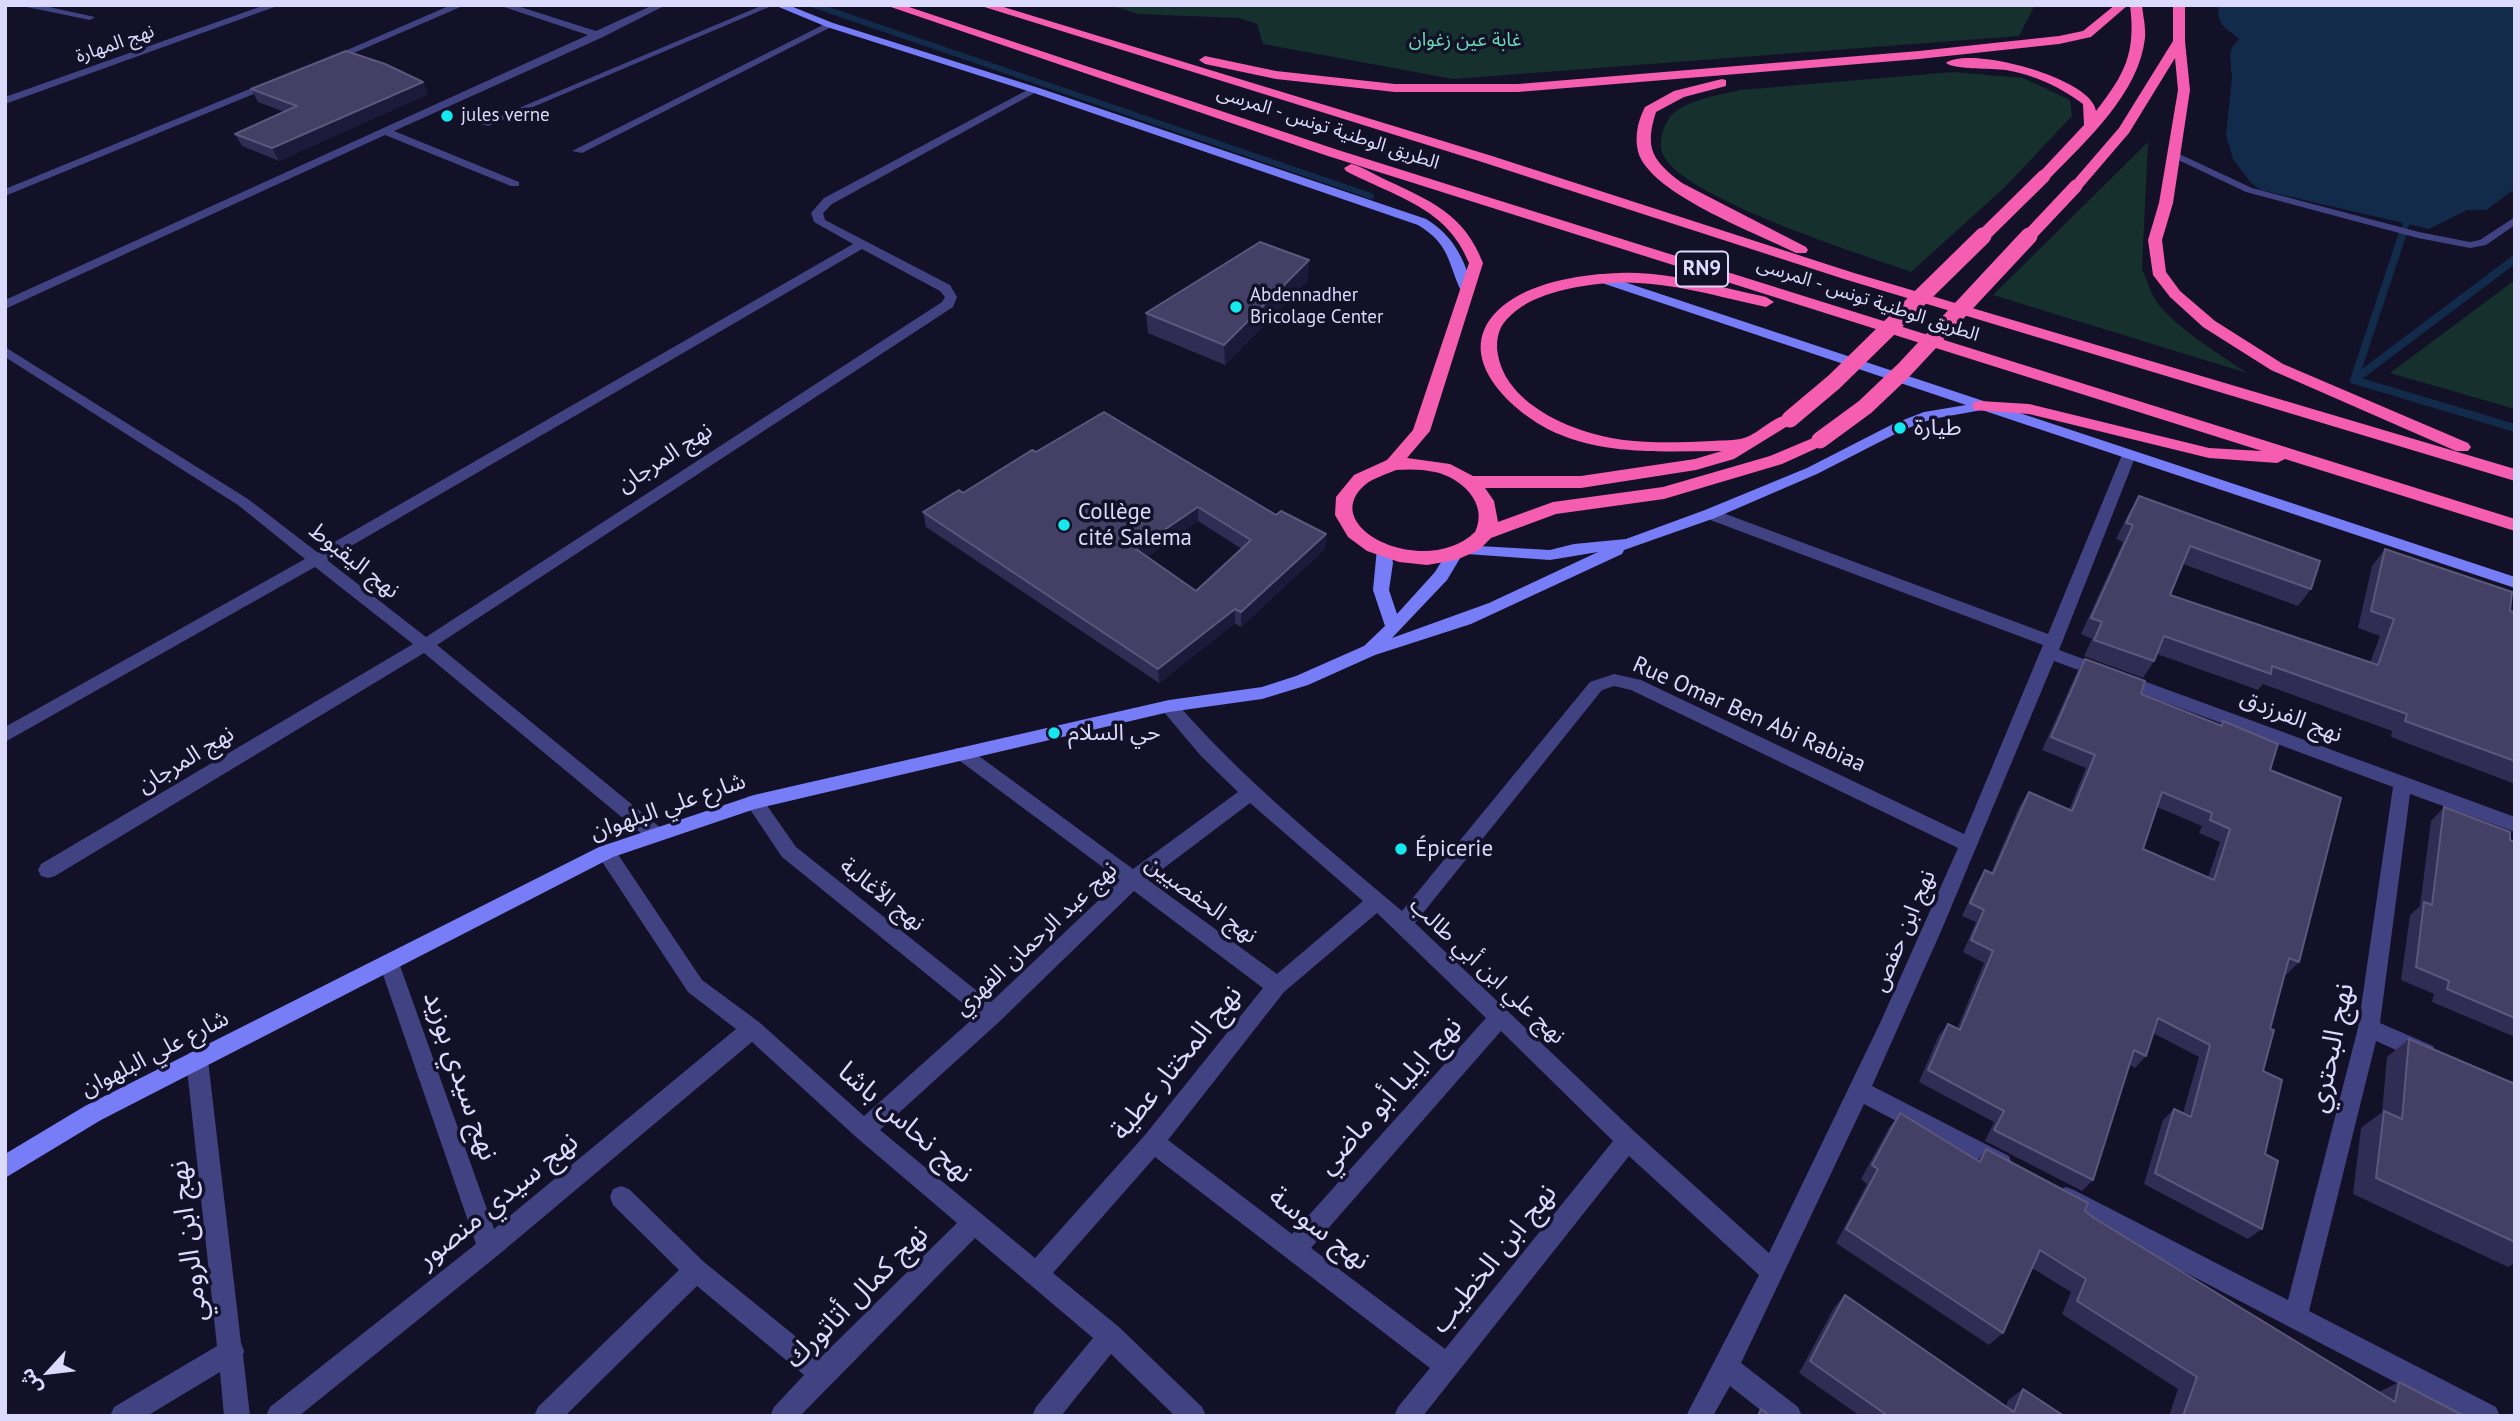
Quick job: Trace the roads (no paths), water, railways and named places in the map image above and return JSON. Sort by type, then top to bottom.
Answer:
[{"type":"highway","name":"الطريق الوطنية تونس - المرسى","points":[[891,5],[1333,153],[2515,525]]},
{"type":"highway","name":"الطريق الوطنية تونس - المرسى","points":[[984,5],[1487,159],[1849,276],[2515,473]]},
{"type":"highway","points":[[1048,26],[1276,75],[1395,88],[1453,90],[1518,88],[1695,74],[2059,40],[2087,34],[2122,5]]},
{"type":"highway","points":[[2136,5],[2139,38],[2134,56],[2126,75],[2091,126],[2044,176],[1834,382],[1790,419],[1728,455],[1640,474],[1548,484],[1471,482],[1439,468],[1420,464],[1393,464],[1368,472],[1351,486],[1342,503],[1346,522],[1360,539],[1383,552],[1406,558],[1431,559],[1461,552],[1484,534],[1553,508],[1664,493],[1776,460],[1820,440],[1856,414],[1903,371],[2077,186],[2124,131],[2179,41]]},
{"type":"highway","points":[[2179,5],[2179,41],[2184,90],[2166,203],[2155,240],[2158,272],[2175,294],[2209,324],[2277,367],[2515,473]]},
{"type":"highway","points":[[1849,276],[1702,201],[1659,172],[1649,161],[1643,139],[1650,110],[1695,88],[1736,80],[1857,68],[1969,63],[2005,66],[2056,81],[2078,93],[2089,103],[2091,126]]},
{"type":"highway","points":[[1333,153],[1342,163],[1370,179],[1420,200],[1448,218],[1472,247],[1476,263],[1421,431],[1393,464]]},
{"type":"highway","points":[[1743,444],[1655,449],[1614,444],[1573,433],[1544,419],[1511,396],[1495,374],[1489,357],[1493,326],[1519,302],[1537,293],[1600,278],[1650,279],[1849,317]]},
{"type":"highway","points":[[1980,406],[2029,409],[2210,453],[2312,460]]},
{"type":"highway","points":[[1471,482],[1486,498],[1490,516],[1484,534]]},
{"type":"street","points":[[22,5],[90,17]]},
{"type":"street","name":"نهج المهارة","points":[[5,101],[275,5]]},
{"type":"street","points":[[321,63],[460,5]]},
{"type":"street","points":[[503,5],[599,35]]},
{"type":"street","points":[[5,305],[662,5]]},
{"type":"street","points":[[779,5],[830,25],[1035,90],[1422,222],[1436,229],[1451,245],[1459,260],[1466,290]]},
{"type":"street","points":[[579,151],[830,25]]},
{"type":"street","points":[[5,193],[283,78]]},
{"type":"street","name":"نهج المرجان","points":[[48,870],[425,645],[947,304],[951,297],[945,288],[820,222],[817,217],[821,207],[1035,90]]},
{"type":"street","points":[[386,132],[515,184]]},
{"type":"street","points":[[5,735],[315,560],[862,244]]},
{"type":"street","points":[[1600,278],[2515,583]]},
{"type":"street","name":"نهج اليقبوط","points":[[5,351],[243,502],[425,645],[655,834]]},
{"type":"street","points":[[1370,650],[1412,640],[1454,625],[1628,544],[1710,514],[1847,454],[1898,426],[1929,415],[1980,406]]},
{"type":"street","name":"نهج ابن حفص","points":[[1699,1416],[1727,1368],[1861,1091],[2052,648],[2130,455]]},
{"type":"street","name":"نهج الفرزدق","points":[[1710,514],[2402,786],[2515,825]]},
{"type":"street","points":[[1383,552],[1385,563],[1381,590],[1394,628],[1461,552],[1550,555],[1628,544]]},
{"type":"street","name":"شارع علي البلهوان","points":[[5,1167],[93,1113],[606,852],[754,802],[1169,706],[1262,692],[1302,681],[1370,650],[1394,628]]},
{"type":"street","name":"Rue Omar Ben Abi Rabiaa","points":[[1403,924],[1595,686],[1614,680],[1635,684],[1968,844]]},
{"type":"street","name":"نهج علي ابن أبي طالب","points":[[1169,706],[1208,751],[1250,793],[1403,924],[1628,1140],[1772,1271]]},
{"type":"street","name":"نهج الحفصيين","points":[[962,753],[1277,986]]},
{"type":"street","name":"نهج البحتري","points":[[2295,1318],[2369,1028],[2402,786]]},
{"type":"street","name":"نهج عبد الرحمان الفهري","points":[[864,1130],[992,1014],[1133,880],[1250,793]]},
{"type":"street","name":"نهج الأغالبة","points":[[754,802],[789,852],[992,1014]]},
{"type":"street","name":"نهج نحاس باشا","points":[[606,852],[695,986],[752,1029],[864,1130],[1110,1336],[1193,1416]]},
{"type":"street","name":"نهج المختار عطية","points":[[1037,1274],[1153,1142],[1277,986],[1376,903]]},
{"type":"street","name":"نهج سيدي بوزيد","points":[[389,963],[489,1248]]},
{"type":"street","name":"نهج ايليا أبو ماضي","points":[[1295,1248],[1501,1016]]},
{"type":"street","points":[[2369,1028],[2442,1060]]},
{"type":"street","name":"نهج سيدي منصور","points":[[279,1416],[489,1248],[752,1029]]},
{"type":"street","name":"نهج ابن الرومي","points":[[197,1060],[232,1351],[237,1416]]},
{"type":"street","points":[[1861,1091],[2022,1175]]},
{"type":"street","name":"نهج ابن الخطيب","points":[[1407,1416],[1628,1140]]},
{"type":"street","name":"نهج سوسة","points":[[1153,1142],[1447,1366]]},
{"type":"street","points":[[2047,1188],[2487,1416]]},
{"type":"street","points":[[621,1197],[696,1270],[821,1374]]},
{"type":"street","name":"نهج كمال أتاتورك","points":[[783,1416],[821,1374],[975,1222]]},
{"type":"street","points":[[547,1416],[696,1270]]},
{"type":"street","points":[[1045,1416],[1110,1336]]},
{"type":"street","points":[[123,1416],[232,1351]]},
{"type":"street","points":[[1727,1368],[1789,1416]]},
{"type":"lane","points":[[485,124],[770,5]]},
{"type":"lane","points":[[2175,155],[2249,190],[2418,235],[2470,245],[2483,243],[2515,220]]},
{"type":"water","points":[[2218,5],[2515,6],[2515,189],[2486,210],[2467,210],[2429,229],[2261,190],[2251,183],[2233,159],[2226,135],[2232,78],[2230,56],[2232,47],[2239,39],[2221,23]]},
{"type":"waterway","points":[[814,5],[1371,196]]},
{"type":"waterway","points":[[2401,238],[2406,224],[2404,212]]},
{"type":"waterway","points":[[2354,380],[2402,236]]},
{"type":"waterway","points":[[2354,380],[2515,259]]},
{"type":"waterway","points":[[2354,380],[2515,428]]},
{"type":"place","name":"jules verne","points":[[447,116]]},
{"type":"place","name":"Abdennadher Bricolage Center","points":[[1236,307]]},
{"type":"place","name":"طيارة","points":[[1900,428]]},
{"type":"place","name":"Collège cité Salema","points":[[1064,525]]},
{"type":"place","name":"حي السلام","points":[[1054,733]]},
{"type":"place","name":"Épicerie","points":[[1401,849]]},
{"type":"park label","name":"غابة عين زغوان","points":[[1465,41]]}]
